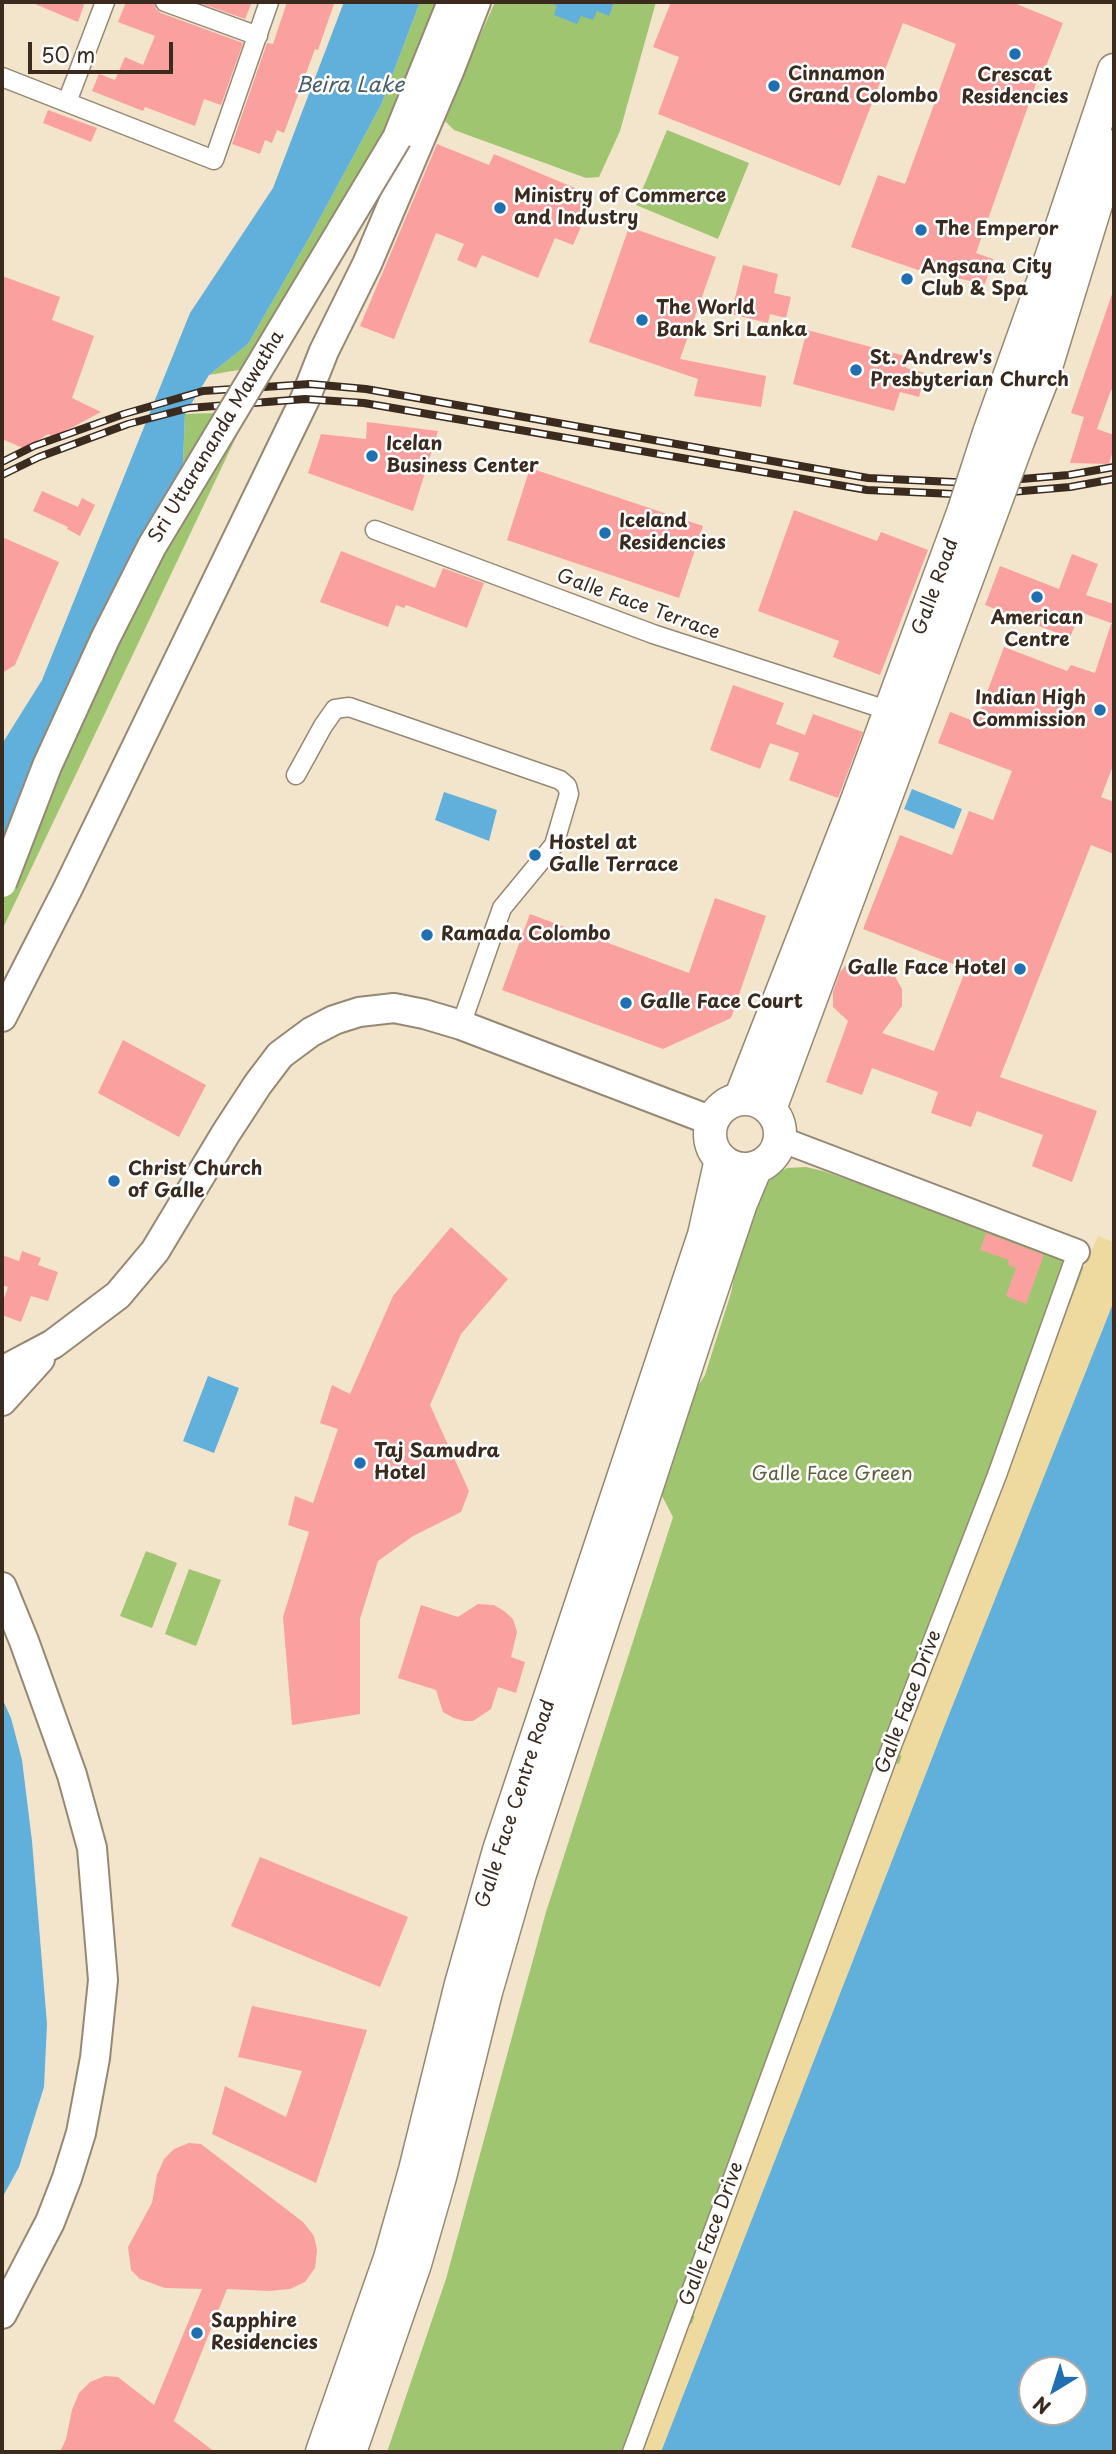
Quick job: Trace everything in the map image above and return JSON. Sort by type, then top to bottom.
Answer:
[{"type":"highway","name":"Galle Road","points":[[770,1109],[976,518],[989,433],[1114,70]]},
{"type":"highway","name":"Galle Road","points":[[740,1099],[890,711],[976,518],[1026,423],[1114,146]]},
{"type":"highway","points":[[1001,401],[1026,423]]},
{"type":"highway","points":[[740,1099],[752,1100],[770,1109],[779,1126],[780,1139],[770,1158],[756,1167],[740,1168],[721,1159],[711,1142],[712,1121],[724,1106],[740,1099]]},
{"type":"highway","name":"Galle Face Centre Road","points":[[350,2452],[411,2275],[433,2202],[499,1850],[704,1235],[721,1159]]},
{"type":"highway","name":"Galle Face Centre Road","points":[[322,2452],[390,2258],[473,1988],[524,1861],[741,1203],[756,1167]]},
{"type":"main road","name":"Sri Uttarananda Mawatha","points":[[2,883],[47,766],[105,639],[152,546],[397,138],[452,2]]},
{"type":"main road","points":[[2,1017],[68,888],[305,400],[324,351],[373,251],[476,2]]},
{"type":"main road","points":[[2,1371],[53,1345],[98,1312],[136,1275],[172,1225],[258,1084],[281,1055],[311,1032],[359,1012],[394,1008],[461,1025],[712,1121]]},
{"type":"main road","points":[[2,1401],[53,1345]]},
{"type":"main road","points":[[2,1587],[72,1775],[92,1847],[103,1980],[95,2058],[78,2144],[50,2222],[2,2314]]},
{"type":"main road","points":[[2,1614],[24,1641]]},
{"type":"street","points":[[67,102],[105,2]]},
{"type":"street","points":[[165,2],[258,36]]},
{"type":"street","points":[[2,77],[214,160],[269,2]]},
{"type":"street","name":"Galle Face Terrace","points":[[375,530],[653,634],[890,711]]},
{"type":"street","points":[[296,775],[335,709],[349,707],[547,775],[567,786],[569,794],[554,845],[502,908],[461,1025]]},
{"type":"street","name":"Galle Face Drive","points":[[632,2452],[888,1756],[998,1475],[1077,1252],[780,1139]]},
{"type":"green space","points":[[420,2],[439,2],[391,115],[355,188],[244,369],[209,375],[248,344],[313,231],[381,105]]},
{"type":"green space","points":[[495,2],[656,2],[620,131],[599,177],[586,178],[454,130],[445,121],[446,113]]},
{"type":"green space","points":[[667,130],[749,163],[718,239],[636,205]]},
{"type":"green space","points":[[248,412],[2,930],[2,869],[183,463],[185,414]]},
{"type":"green space","name":"Galle Face Green","points":[[806,1167],[890,1194],[1084,1267],[898,1753],[902,1756],[691,2315],[695,2316],[692,2325],[640,2452],[387,2452],[446,2279],[546,1912],[673,1517],[661,1494],[683,1410],[705,1375],[731,1293],[748,1225],[764,1186],[787,1168]]},
{"type":"green space","points":[[146,1551],[177,1563],[152,1628],[120,1616]]},
{"type":"green space","points":[[189,1569],[221,1580],[196,1646],[165,1634]]},
{"type":"sand","points":[[1098,1236],[1114,1242],[1114,1301],[661,2452],[640,2452],[688,2323],[692,2324],[695,2316],[691,2314],[894,1763],[899,1764],[902,1756],[898,1754]]},
{"type":"water","name":"Beira Lake","points":[[344,2],[420,2],[381,105],[313,231],[248,344],[209,375],[185,414],[183,463],[148,562],[2,869],[2,744],[42,680],[190,313],[273,188]]},
{"type":"water","points":[[547,2],[614,2],[609,16],[597,11],[593,20],[581,16],[577,24],[554,15],[557,6]]},
{"type":"water","points":[[912,789],[962,809],[954,829],[904,809]]},
{"type":"water","points":[[444,792],[497,810],[489,841],[435,820]]},
{"type":"water","points":[[1114,1301],[1114,2452],[661,2452],[950,1712]]},
{"type":"water","points":[[208,1376],[239,1388],[214,1453],[183,1441]]},
{"type":"water","points":[[2,1698],[11,1718],[22,1760],[32,1841],[47,2024],[44,2087],[19,2167],[2,2198]]},
{"type":"building","points":[[30,2],[85,2],[78,22]]},
{"type":"building","points":[[126,2],[154,2],[161,13],[243,43],[221,105],[204,99],[195,126],[145,107],[143,111],[92,91],[99,74],[115,80],[125,57],[143,65],[155,36],[118,22]]},
{"type":"building","points":[[197,2],[252,2],[245,19]]},
{"type":"building","points":[[287,2],[334,4],[284,133],[277,130],[272,143],[265,140],[260,154],[232,144],[267,43],[273,44]]},
{"type":"building","points":[[671,2],[1012,2],[1063,23],[1041,79],[1038,78],[976,253],[993,259],[985,284],[918,270],[851,247],[878,175],[905,184],[956,44],[903,23],[840,186],[658,114],[679,57],[653,47]]},
{"type":"building","points":[[48,110],[97,128],[91,142],[43,123]]},
{"type":"building","name":"Ministry of Commerce and Industry","points":[[437,144],[489,165],[494,154],[594,196],[573,245],[555,238],[538,278],[482,255],[476,268],[457,260],[464,244],[436,233],[394,339],[360,326]]},
{"type":"building","points":[[629,227],[716,257],[680,359],[766,376],[761,407],[694,396],[698,379],[589,342]]},
{"type":"building","points":[[743,265],[778,274],[774,293],[791,297],[786,318],[770,314],[768,323],[731,314]]},
{"type":"building","points":[[2,276],[60,297],[52,320],[94,336],[72,398],[101,412],[54,437],[48,434],[25,449],[2,439]]},
{"type":"building","points":[[1112,294],[1114,391],[1111,390],[1097,429],[1114,435],[1114,447],[1109,464],[1070,463],[1084,417],[1071,413]]},
{"type":"building","name":"St. Andrew's Presbyterian Church","points":[[807,330],[909,357],[906,368],[925,373],[919,397],[900,392],[894,411],[793,384]]},
{"type":"building","name":"Icelan Business Center","points":[[367,422],[438,431],[413,511],[308,473],[321,434],[366,439]]},
{"type":"building","name":"Iceland Residencies","points":[[530,468],[703,526],[679,598],[507,540]]},
{"type":"building","points":[[42,491],[78,507],[82,498],[95,505],[80,536],[67,529],[68,527],[33,511]]},
{"type":"building","points":[[794,510],[877,541],[881,532],[928,550],[880,675],[833,657],[839,641],[758,611]]},
{"type":"building","points":[[2,537],[59,562],[15,665],[2,673]]},
{"type":"building","points":[[341,551],[435,588],[443,568],[484,583],[467,628],[406,605],[404,608],[396,605],[388,627],[320,602]]},
{"type":"building","name":"American Centre","points":[[1072,554],[1098,564],[1086,595],[1114,604],[1114,624],[1080,612],[1070,638],[985,605],[1000,566],[1059,589]]},
{"type":"building","points":[[1111,624],[1114,625],[1114,763],[1101,797],[1114,802],[1114,854],[1091,845],[1000,1077],[1097,1111],[1072,1182],[1032,1166],[1043,1135],[977,1111],[971,1127],[931,1113],[938,1092],[872,1068],[862,1095],[826,1082],[848,1021],[833,1007],[833,992],[840,972],[847,964],[879,961],[892,971],[902,989],[902,1006],[882,1033],[934,1051],[966,969],[863,929],[900,835],[952,855],[969,811],[993,820],[1012,771],[938,743],[950,712],[976,722],[1004,647],[1067,671],[1071,665],[1095,673]]},
{"type":"building","points":[[733,685],[784,703],[776,724],[805,735],[813,714],[863,732],[838,798],[789,780],[799,753],[770,743],[760,769],[710,750]]},
{"type":"building","points":[[715,898],[766,916],[731,1018],[663,1049],[502,990],[530,914],[689,973]]},
{"type":"building","points":[[123,1040],[206,1085],[179,1137],[98,1093]]},
{"type":"building","name":"Taj Samudra Hotel","points":[[451,1227],[508,1279],[461,1334],[430,1405],[469,1491],[461,1512],[413,1536],[378,1561],[360,1619],[360,1714],[292,1725],[283,1617],[309,1532],[288,1525],[295,1496],[313,1503],[338,1429],[320,1423],[332,1385],[350,1394],[393,1296]]},
{"type":"building","points":[[986,1233],[1044,1255],[1026,1304],[1006,1296],[1016,1268],[1008,1265],[1009,1260],[980,1250]]},
{"type":"building","points":[[22,1251],[41,1258],[38,1265],[58,1272],[48,1301],[31,1296],[21,1322],[2,1315],[2,1304],[8,1287],[2,1285],[2,1255],[19,1261]]},
{"type":"building","points":[[478,1604],[494,1605],[513,1619],[517,1632],[511,1657],[525,1662],[516,1693],[498,1687],[491,1709],[473,1721],[464,1721],[443,1712],[436,1690],[398,1678],[421,1605],[458,1617]]},
{"type":"building","points":[[260,1857],[408,1917],[380,1987],[231,1926]]},
{"type":"building","points":[[252,2006],[367,2030],[316,2183],[212,2134],[225,2086],[286,2117],[302,2071],[238,2057]]},
{"type":"building","name":"Sapphire Residencies","points":[[189,2143],[201,2144],[303,2222],[314,2236],[317,2250],[315,2268],[305,2282],[290,2289],[227,2289],[174,2421],[215,2452],[60,2452],[79,2393],[90,2382],[105,2376],[118,2377],[154,2405],[202,2289],[165,2288],[140,2279],[131,2270],[128,2247],[152,2203],[157,2175],[164,2159],[174,2149]]},
{"type":"railway","points":[[2,462],[34,446],[124,414],[203,391],[310,384],[366,389],[868,478],[974,483],[1069,475],[1114,467]]},
{"type":"railway","points":[[2,475],[39,457],[128,424],[189,408],[305,399],[364,403],[867,490],[975,495],[1070,487],[1114,479]]},
{"type":"place","name":"Crescat Residencies","points":[[1015,54]]},
{"type":"place","name":"Cinnamon Grand Colombo","points":[[774,86]]},
{"type":"place","name":"Ministry of Commerce and Industry","points":[[500,208]]},
{"type":"place","name":"The Emperor","points":[[921,230]]},
{"type":"place","name":"Angsana City Club & Spa","points":[[907,279]]},
{"type":"place","name":"The World Bank Sri Lanka","points":[[642,320]]},
{"type":"place","name":"St. Andrew's Presbyterian Church","points":[[856,370]]},
{"type":"place","name":"Icelan Business Center","points":[[372,456]]},
{"type":"place","name":"Iceland Residencies","points":[[605,533]]},
{"type":"place","name":"American Centre","points":[[1037,597]]},
{"type":"place","name":"Indian High Commission","points":[[1100,710]]},
{"type":"place","name":"Hostel at Galle Terrace","points":[[535,855]]},
{"type":"place","name":"Ramada Colombo","points":[[427,935]]},
{"type":"place","name":"Galle Face Hotel","points":[[1020,969]]},
{"type":"place","name":"Galle Face Court","points":[[626,1003]]},
{"type":"place","name":"Christ Church of Galle","points":[[114,1181]]},
{"type":"place","name":"Taj Samudra Hotel","points":[[360,1463]]},
{"type":"place","name":"Sapphire Residencies","points":[[197,2333]]}]
